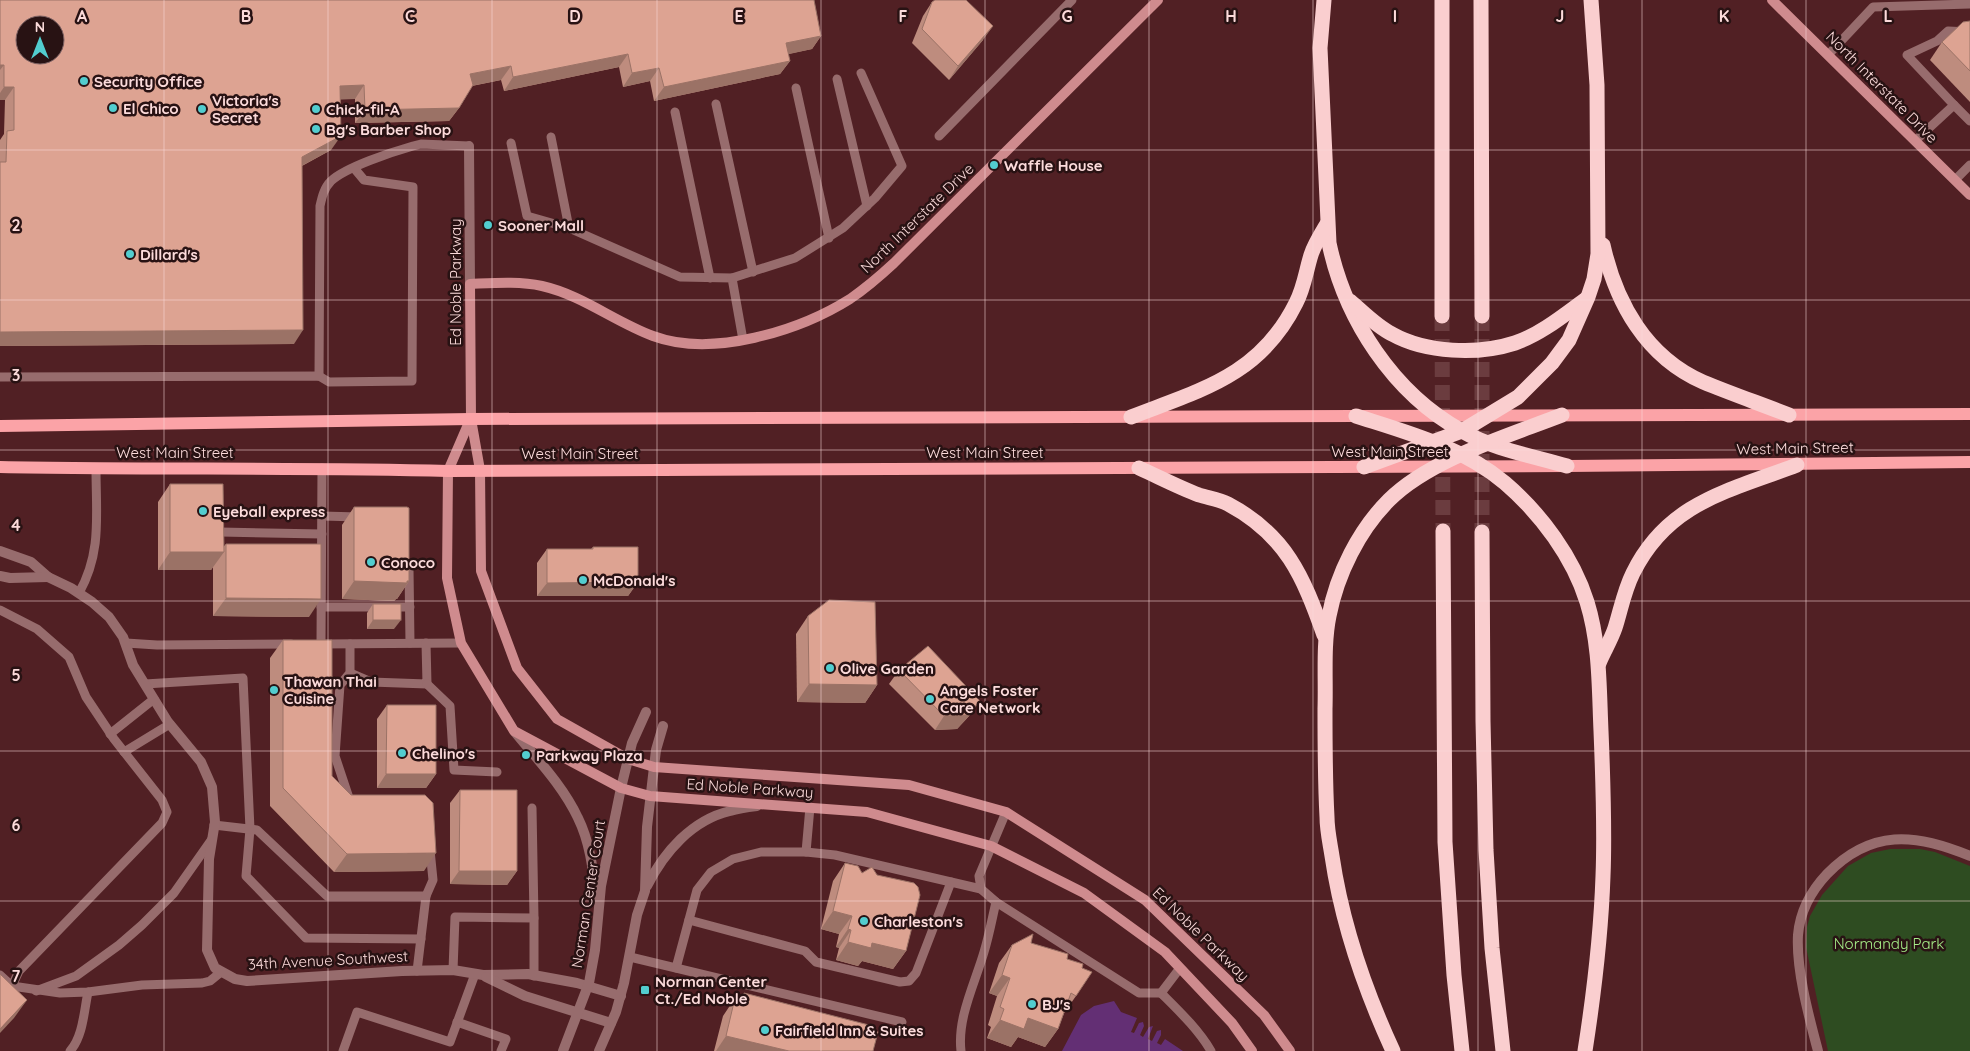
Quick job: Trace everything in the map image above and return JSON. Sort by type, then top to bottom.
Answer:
[{"type":"highway","points":[[1324,0],[1320,48],[1326,224],[1333,266],[1359,325],[1384,362],[1402,383],[1422,402],[1462,431],[1490,443],[1567,466]]},
{"type":"highway","points":[[1442,0],[1442,316]]},
{"type":"highway","points":[[1481,0],[1482,316]]},
{"type":"highway","points":[[1364,467],[1462,431],[1518,397],[1552,363],[1569,340],[1588,297],[1594,279],[1598,254],[1597,85],[1591,0]]},
{"type":"highway","points":[[1131,417],[1220,381],[1240,370],[1269,344],[1289,318],[1298,300],[1311,253],[1326,224]]},
{"type":"highway","points":[[1599,227],[1608,269],[1618,294],[1638,328],[1654,346],[1681,369],[1702,381],[1789,415]]},
{"type":"highway","points":[[1344,294],[1368,318],[1392,334],[1413,342],[1452,351],[1473,351],[1515,343],[1551,325],[1588,297]]},
{"type":"highway","points":[[1393,1051],[1372,1004],[1350,940],[1337,889],[1326,819],[1326,641],[1328,616],[1334,594],[1352,549],[1389,500],[1414,480],[1462,453],[1562,415]]},
{"type":"highway","points":[[1356,416],[1434,441],[1462,453],[1503,482],[1542,521],[1575,574],[1587,600],[1599,663],[1604,801],[1604,876],[1599,944],[1586,1051]]},
{"type":"highway","points":[[1599,663],[1615,628],[1633,573],[1644,553],[1658,536],[1679,516],[1708,499],[1797,465]]},
{"type":"highway","points":[[1139,468],[1197,494],[1226,503],[1253,520],[1271,535],[1288,554],[1300,573],[1326,641]]},
{"type":"highway","points":[[1443,531],[1445,842],[1454,975],[1462,1051]]},
{"type":"highway","points":[[1482,532],[1486,850],[1492,948],[1503,1051]]},
{"type":"main road","name":"North Interstate Drive","points":[[470,284],[510,283],[542,286],[574,297],[654,337],[673,341],[701,343],[743,340],[798,325],[849,300],[872,284],[927,233],[1158,0]]},
{"type":"main road","name":"North Interstate Drive","points":[[1772,0],[1970,196]]},
{"type":"main road","name":"Ed Noble Parkway","points":[[470,284],[470,419],[480,470],[481,571],[517,668],[556,719],[628,760],[654,767],[909,785],[1006,812],[1145,900],[1264,1015],[1290,1051]]},
{"type":"main road","name":"West Main Street","points":[[0,426],[470,419],[1970,414]]},
{"type":"main road","name":"Ed Noble Parkway","points":[[470,419],[448,471],[447,578],[461,643],[514,731],[621,788],[650,796],[868,812],[991,846],[1084,893],[1165,952],[1232,1023],[1252,1051]]},
{"type":"main road","name":"West Main Street","points":[[0,467],[96,469],[322,468],[448,471],[1797,465],[1970,462]]},
{"type":"street","name":"Ed Noble Parkway","points":[[469,146],[470,284]]},
{"type":"street","points":[[0,551],[31,562],[48,577],[79,593],[109,617],[123,637],[134,665],[154,699],[170,724],[201,762],[208,775],[212,787],[214,825],[209,859],[208,950],[215,968],[221,972]]},
{"type":"street","points":[[0,576],[10,578],[48,577]]},
{"type":"street","name":"Norman Center Court","points":[[563,1051],[588,986],[595,950],[601,886],[621,788],[632,744],[646,712]]},
{"type":"street","points":[[645,891],[650,796],[656,750],[663,726]]},
{"type":"street","points":[[514,731],[552,777],[579,819],[585,834],[594,874],[599,918]]},
{"type":"street","points":[[599,1051],[621,996],[637,915],[645,891],[656,869],[674,844],[693,829],[729,811],[768,804]]},
{"type":"street","points":[[1818,1051],[1799,957],[1798,936],[1804,908],[1810,894],[1840,861],[1856,850],[1894,839],[1929,841],[1970,856]]},
{"type":"street","name":"34th Avenue Southwest","points":[[221,972],[235,979],[247,981],[453,970],[479,974],[534,976],[588,986],[621,996]]},
{"type":"street","name":"34th Avenue Southwest","points":[[479,974],[525,996],[611,1023]]},
{"type":"lane","points":[[939,136],[1072,0]]},
{"type":"lane","points":[[1828,55],[1873,7],[1970,4]]},
{"type":"lane","points":[[1970,32],[1948,31],[1938,41],[1907,55],[1970,121]]},
{"type":"lane","points":[[511,143],[527,216],[569,228],[680,277],[732,278],[795,258],[829,238],[867,206],[902,166],[861,73]]},
{"type":"lane","points":[[837,79],[867,206]]},
{"type":"lane","points":[[796,88],[829,238]]},
{"type":"lane","points":[[716,104],[753,272]]},
{"type":"lane","points":[[1915,141],[1954,105]]},
{"type":"lane","points":[[676,112],[710,278]]},
{"type":"lane","points":[[551,137],[569,228]]},
{"type":"lane","points":[[319,376],[320,206],[323,193],[332,181],[354,168],[413,146],[421,144],[469,146]]},
{"type":"lane","points":[[1955,180],[1970,165]]},
{"type":"lane","points":[[0,377],[319,376],[329,382],[412,381],[413,187],[364,180],[354,168]]},
{"type":"lane","points":[[732,278],[743,340]]},
{"type":"lane","points":[[311,644],[321,607],[322,468]]},
{"type":"lane","points":[[79,593],[89,575],[96,548],[96,469]]},
{"type":"lane","points":[[322,516],[366,517]]},
{"type":"lane","points":[[220,532],[322,534]]},
{"type":"lane","points":[[409,561],[410,643]]},
{"type":"lane","points":[[321,607],[410,607]]},
{"type":"lane","points":[[0,610],[37,629],[68,657],[86,697],[110,734],[162,800],[167,812],[162,823],[19,971],[12,986]]},
{"type":"lane","points":[[126,643],[157,645],[461,643]]},
{"type":"lane","points":[[426,643],[427,684]]},
{"type":"lane","points":[[350,644],[350,673],[340,685],[335,756],[348,798],[358,799]]},
{"type":"lane","points":[[350,673],[371,682],[427,684],[450,706],[454,770],[497,772]]},
{"type":"lane","points":[[145,684],[242,678],[250,829],[246,876],[306,938],[421,939]]},
{"type":"lane","points":[[110,734],[154,699]]},
{"type":"lane","points":[[124,752],[170,724]]},
{"type":"lane","points":[[806,852],[810,807]]},
{"type":"lane","points":[[532,808],[534,976]]},
{"type":"lane","points":[[980,889],[978,876],[1006,812]]},
{"type":"lane","points":[[214,825],[257,830],[327,896],[426,896]]},
{"type":"lane","points":[[36,990],[76,976],[142,925],[174,893],[212,839]]},
{"type":"lane","points":[[417,971],[426,896],[433,880],[429,842]]},
{"type":"lane","points":[[676,968],[697,890],[711,872],[733,859],[761,852],[806,852],[835,855],[980,889],[996,902],[1139,993],[1161,993],[1190,1023],[1211,1051]]},
{"type":"lane","points":[[689,920],[805,951],[816,962],[900,982],[909,981],[916,973],[951,882]]},
{"type":"lane","points":[[961,1051],[962,1021],[985,949],[996,902]]},
{"type":"lane","points":[[453,970],[455,917],[534,918]]},
{"type":"lane","points":[[630,956],[902,1022]]},
{"type":"lane","points":[[1161,993],[1180,968]]},
{"type":"lane","points":[[0,975],[12,986],[60,993],[88,992],[142,985],[202,983],[210,981],[221,972]]},
{"type":"lane","points":[[343,1051],[357,1012],[450,1042],[479,974]]},
{"type":"lane","points":[[70,1051],[75,1046],[78,1038],[88,992]]},
{"type":"lane","points":[[457,1022],[506,1039],[501,1051]]},
{"type":"green space","name":"Normandy Park","points":[[1890,849],[1920,849],[1935,852],[1970,866],[1970,1051],[1828,1051],[1806,947],[1807,927],[1810,916],[1822,895],[1848,866],[1871,853]]},
{"type":"shaded area","points":[[1114,1001],[1121,1012],[1137,1018],[1131,1032],[1134,1033],[1139,1023],[1143,1022],[1144,1026],[1140,1035],[1143,1037],[1149,1027],[1153,1026],[1148,1039],[1152,1041],[1157,1031],[1161,1030],[1157,1043],[1161,1045],[1165,1039],[1183,1051],[1062,1051],[1081,1015],[1094,1006]]},
{"type":"building","points":[[0,0],[814,0],[821,36],[786,43],[790,61],[664,87],[659,68],[632,73],[628,54],[513,77],[511,66],[470,74],[473,85],[459,108],[365,110],[364,85],[340,86],[341,136],[302,157],[303,330],[0,332],[0,162],[6,162],[7,131],[14,130],[14,87],[4,87],[4,65],[0,65]]},
{"type":"building","points":[[935,0],[966,0],[993,26],[958,66],[922,29],[932,2]]},
{"type":"building","points":[[1970,21],[1970,71],[1942,42],[1963,22]]},
{"type":"building","points":[[170,484],[223,484],[224,552],[170,552]]},
{"type":"building","points":[[354,507],[409,508],[409,581],[407,583],[354,581]]},
{"type":"building","points":[[226,544],[321,544],[321,599],[226,598]]},
{"type":"building","points":[[593,547],[638,547],[638,582],[547,583],[547,549],[593,549]]},
{"type":"building","name":"Olive Garden","points":[[829,600],[875,602],[877,685],[809,684],[808,616]]},
{"type":"building","points":[[373,604],[401,604],[401,620],[373,620]]},
{"type":"building","points":[[283,640],[332,640],[332,776],[351,795],[425,795],[433,803],[436,853],[347,854],[283,788]]},
{"type":"building","points":[[928,646],[980,701],[967,715],[944,716],[899,670]]},
{"type":"building","name":"Chelino's","points":[[387,705],[436,705],[436,774],[386,774]]},
{"type":"building","points":[[460,790],[517,790],[517,871],[459,871]]},
{"type":"building","name":"Charleston's","points":[[845,863],[858,866],[862,873],[872,867],[877,875],[914,883],[918,887],[920,895],[906,951],[872,943],[871,948],[848,942],[851,930],[848,929],[852,916],[833,911]]},
{"type":"building","name":"BJ's","points":[[1033,934],[1031,943],[1068,954],[1067,959],[1083,964],[1082,968],[1092,972],[1076,996],[1071,993],[1058,1029],[1028,1018],[1024,1029],[1000,1020],[1004,1009],[1000,1007],[1010,978],[1002,975],[1012,945]]},
{"type":"building","points":[[0,974],[27,1000],[0,1029]]},
{"type":"building","points":[[744,993],[869,1025],[868,1030],[878,1032],[873,1051],[789,1051],[726,1036],[735,998],[743,1000]]},
{"type":"tunnel","points":[[1442,316],[1443,531]]},
{"type":"tunnel","points":[[1482,316],[1482,532]]},
{"type":"place","name":"Security Office","points":[[84,81]]},
{"type":"place","name":"El Chico","points":[[113,108]]},
{"type":"place","name":"Victoria's Secret","points":[[202,109]]},
{"type":"place","name":"Chick-fil-A","points":[[316,109]]},
{"type":"place","name":"Bg's Barber Shop","points":[[316,129]]},
{"type":"place","name":"Waffle House","points":[[994,165]]},
{"type":"place","name":"Sooner Mall","points":[[488,225]]},
{"type":"place","name":"Dillard's","points":[[130,254]]},
{"type":"place","name":"Eyeball express","points":[[203,511]]},
{"type":"place","name":"Conoco","points":[[371,562]]},
{"type":"place","name":"McDonald's","points":[[583,580]]},
{"type":"place","name":"Olive Garden","points":[[830,668]]},
{"type":"place","name":"Thawan Thai Cuisine","points":[[274,690]]},
{"type":"place","name":"Angels Foster Care Network","points":[[930,699]]},
{"type":"place","name":"Chelino's","points":[[402,753]]},
{"type":"place","name":"Parkway Plaza","points":[[526,755]]},
{"type":"place","name":"Charleston's","points":[[864,921]]},
{"type":"place","name":"Norman Center Ct./Ed Noble","points":[[645,990]]},
{"type":"place","name":"BJ's","points":[[1032,1004]]},
{"type":"place","name":"Fairfield Inn & Suites","points":[[765,1030]]}]
